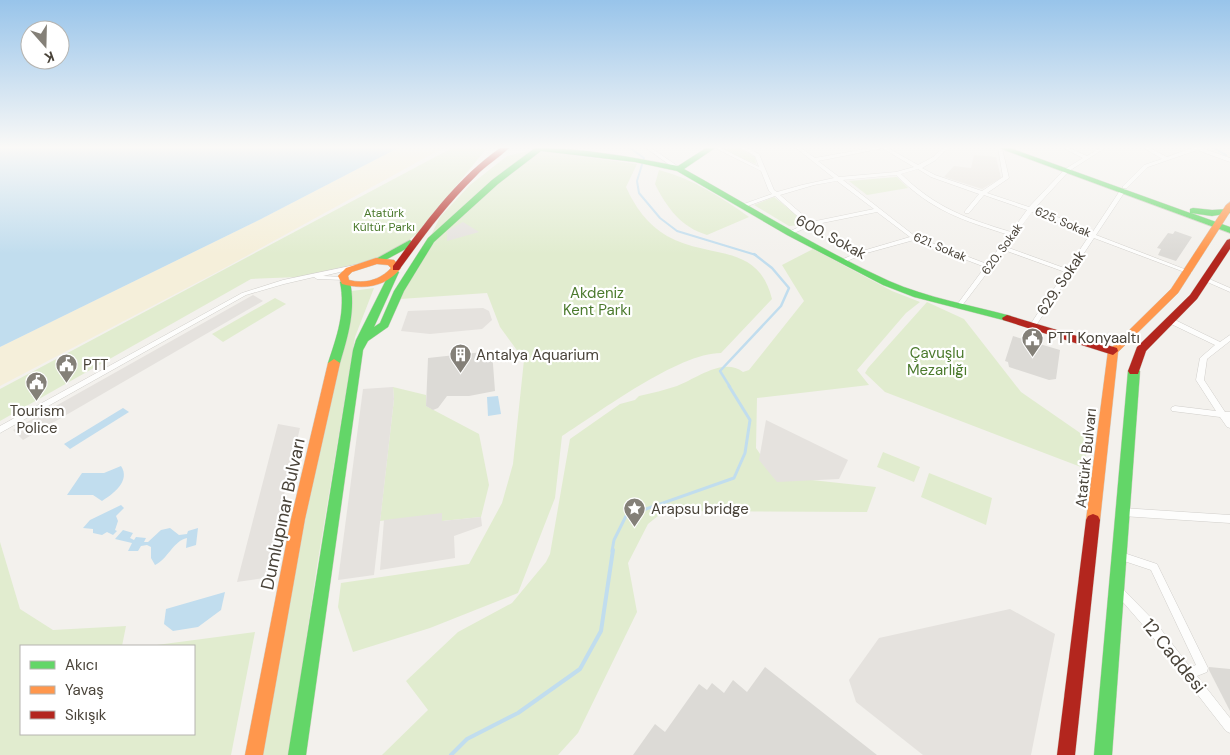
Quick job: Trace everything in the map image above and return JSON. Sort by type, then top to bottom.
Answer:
[{"type":"main road","points":[[297,755],[361,340],[395,270],[415,240],[465,183]]},
{"type":"main road","points":[[361,340],[384,324],[399,291],[430,240],[493,183]]},
{"type":"main road","name":"600. Sokak","points":[[704,183],[790,233],[886,283],[917,295],[1033,325],[1113,351]]},
{"type":"main road","points":[[1109,183],[1225,225]]},
{"type":"main road","points":[[1113,351],[1175,290],[1189,272],[1210,237],[1225,225],[1229,208],[1212,213],[1191,213]]},
{"type":"main road","points":[[1191,213],[1204,225],[1210,237]]},
{"type":"main road","points":[[395,270],[383,279],[369,284],[355,286],[344,281],[345,273],[376,261],[415,240]]},
{"type":"main road","points":[[1103,755],[1134,364],[1141,350],[1171,321],[1207,280],[1229,246]]},
{"type":"main road","points":[[376,261],[391,262],[395,270]]},
{"type":"main road","name":"Dumlupınar Bulvarı","points":[[254,755],[319,426],[344,324],[348,299],[344,281]]},
{"type":"main road","name":"Atatürk Bulvarı","points":[[1066,755],[1113,351]]},
{"type":"street","points":[[769,183],[774,193],[810,224]]},
{"type":"street","points":[[743,206],[774,193],[820,183]]},
{"type":"street","name":"621. Sokak","points":[[845,183],[914,238],[990,267]]},
{"type":"street","points":[[907,183],[945,212],[1012,234]]},
{"type":"street","name":"625. Sokak","points":[[954,183],[1032,209],[1085,230],[1094,236],[1189,272]]},
{"type":"street","points":[[967,212],[983,193],[998,183]]},
{"type":"street","name":"620. Sokak","points":[[959,306],[990,267],[1012,234],[1055,183]]},
{"type":"street","name":"629. Sokak","points":[[1033,325],[1130,183]]},
{"type":"street","points":[[790,233],[810,224],[879,210]]},
{"type":"street","points":[[844,262],[861,253],[914,238]]},
{"type":"street","points":[[1003,248],[1068,271]]},
{"type":"street","points":[[0,431],[244,294],[302,278],[357,267]]},
{"type":"street","points":[[302,278],[344,281]]},
{"type":"street","points":[[1207,280],[1230,290]]},
{"type":"street","points":[[1171,321],[1221,344]]},
{"type":"street","points":[[1230,337],[1204,358],[1200,380],[1226,415],[1230,425]]},
{"type":"street","points":[[1175,409],[1226,415]]},
{"type":"street","points":[[1122,512],[1230,519]]},
{"type":"street","points":[[1118,555],[1154,567],[1203,668],[1188,672]]},
{"type":"street","name":"12 Caddesi","points":[[1116,588],[1152,627],[1230,727]]},
{"type":"shaded area","points":[[964,183],[992,183],[982,189]]},
{"type":"shaded area","points":[[463,222],[479,232],[447,241],[447,231]]},
{"type":"shaded area","points":[[253,295],[263,301],[23,440],[13,430]]},
{"type":"shaded area","points":[[483,308],[489,311],[492,320],[482,329],[430,334],[401,331],[408,311]]},
{"type":"shaded area","points":[[393,387],[394,399],[374,575],[338,580],[363,389]]},
{"type":"shaded area","points":[[766,420],[848,460],[839,479],[777,482],[759,460]]},
{"type":"shaded area","points":[[278,424],[300,428],[264,578],[237,582]]},
{"type":"shaded area","points":[[442,513],[442,521],[481,517],[482,526],[454,536],[455,558],[380,570],[384,520]]},
{"type":"shaded area","points":[[1010,609],[1055,634],[1031,755],[923,755],[856,702],[849,680],[879,638]]},
{"type":"green space","name":"Atatürk Kültür Parkı","points":[[386,183],[458,183],[420,231],[400,247],[373,260],[298,277],[251,279],[0,421],[0,389]]},
{"type":"green space","name":"Akdeniz Kent Parkı","points":[[472,183],[628,183],[626,187],[634,202],[648,221],[660,232],[683,243],[744,260],[756,268],[765,281],[772,299],[721,353],[703,356],[662,373],[562,436],[555,498],[518,593],[430,628],[353,652],[338,607],[341,583],[469,564],[502,503],[513,464],[524,360],[500,327],[487,293],[400,299],[440,217]]},
{"type":"green space","points":[[694,183],[728,202],[749,217],[707,235],[682,222],[670,209],[655,184]]},
{"type":"green space","points":[[852,183],[903,183],[908,188],[867,195]]},
{"type":"green space","points":[[774,197],[803,220],[801,225],[789,226],[754,205]]},
{"type":"green space","points":[[813,249],[892,291],[920,302],[906,313],[857,370],[869,385],[757,398],[756,448],[775,476],[876,487],[867,512],[664,511],[648,524],[628,563],[637,612],[578,733],[558,755],[382,755],[428,710],[406,681],[458,632],[512,603],[546,562],[550,554],[570,439],[620,404],[635,400],[639,396],[677,386],[718,368],[735,368],[743,372],[749,370],[804,301],[782,265]]},
{"type":"green space","points":[[374,288],[355,337],[317,566],[289,755],[259,755],[320,445],[347,326],[352,291]]},
{"type":"green space","points":[[275,298],[286,304],[223,342],[212,334]]},
{"type":"green space","name":"Çavuşlu Mezarlığı","points":[[927,302],[964,319],[1021,392],[1086,437],[1091,443],[1081,467],[885,392],[865,373]]},
{"type":"green space","points":[[393,387],[426,395],[426,406],[479,434],[489,485],[481,517],[442,521],[442,514],[380,521],[394,399]]},
{"type":"green space","points":[[883,452],[920,467],[914,482],[877,467]]},
{"type":"green space","points":[[929,473],[992,498],[986,525],[921,497]]},
{"type":"green space","points":[[0,542],[20,609],[53,630],[126,626],[122,645],[20,645],[20,735],[195,735],[195,645],[157,645],[255,632],[231,755],[0,755]]},
{"type":"sand","points":[[330,183],[379,183],[221,270],[0,386],[0,347]]},
{"type":"water","points":[[0,183],[330,183],[261,219],[0,347]]},
{"type":"water","points":[[498,396],[501,414],[488,416],[487,397]]},
{"type":"water","points":[[123,408],[129,412],[70,449],[64,444]]},
{"type":"water","points":[[121,466],[124,472],[122,482],[111,495],[102,501],[93,495],[67,495],[82,473],[104,473]]},
{"type":"water","points":[[121,505],[124,508],[116,516],[118,521],[115,530],[117,531],[113,535],[107,532],[102,535],[93,533],[93,529],[83,528],[90,520]]},
{"type":"water","points":[[170,528],[179,535],[187,534],[188,531],[198,528],[196,545],[186,548],[187,538],[182,540],[174,546],[164,559],[155,565],[151,558],[151,547],[147,545],[141,546],[138,551],[128,551],[132,543],[115,539],[123,530],[133,533],[130,538],[134,540],[136,537],[146,538],[144,542],[148,542],[161,530]]},
{"type":"water","points":[[225,592],[221,610],[198,627],[173,631],[164,624],[166,609]]},
{"type":"building","points":[[1175,231],[1192,237],[1176,261],[1158,255],[1161,249],[1157,248],[1168,233],[1173,234]]},
{"type":"building","name":"PTT Konyaaltı","points":[[1013,336],[1060,350],[1056,379],[1049,380],[1009,367],[1008,362],[1005,361]]},
{"type":"building","name":"Antalya Aquarium","points":[[492,351],[495,391],[469,396],[447,396],[438,408],[433,410],[426,406],[428,358]]},
{"type":"building","points":[[765,667],[877,755],[633,755],[655,724],[665,732],[699,684],[707,690],[712,683],[724,693],[733,680],[747,692]]},
{"type":"building","points":[[1209,667],[1230,669],[1230,711],[1209,670]]},
{"type":"waterway","points":[[637,183],[639,193],[660,218],[677,231],[755,255]]},
{"type":"waterway","points":[[730,387],[720,371],[781,306],[789,288],[772,268],[755,255]]},
{"type":"waterway","points":[[612,551],[614,540],[626,516],[734,478],[745,453],[750,420],[729,386]]},
{"type":"waterway","points":[[451,755],[467,739],[518,713],[580,669],[601,631],[613,550]]},
{"type":"traffic: fast","points":[[361,340],[384,325],[399,291],[431,240],[494,183]]},
{"type":"traffic: fast","points":[[704,183],[790,233],[886,283],[917,295],[1007,318]]},
{"type":"traffic: fast","points":[[1101,183],[1230,230]]},
{"type":"traffic: fast","points":[[1193,211],[1212,213],[1228,211]]},
{"type":"traffic: fast","points":[[377,261],[410,243]]},
{"type":"traffic: fast","points":[[297,755],[358,350],[394,272]]},
{"type":"traffic: fast","points":[[334,363],[347,313],[348,302],[345,282]]},
{"type":"traffic: fast","points":[[1103,755],[1134,371]]},
{"type":"traffic: slow","points":[[1093,520],[1113,351],[1175,291],[1230,205]]},
{"type":"traffic: slow","points":[[376,261],[391,262],[396,268],[386,278],[373,283],[359,285],[345,282],[343,276],[349,270],[376,261]]},
{"type":"traffic: slow","points":[[254,755],[298,519],[334,363]]},
{"type":"traffic: jam","points":[[396,268],[432,220],[464,183]]},
{"type":"traffic: jam","points":[[1134,371],[1141,350],[1194,297],[1230,242]]},
{"type":"traffic: jam","points":[[1007,318],[1113,351]]},
{"type":"traffic: jam","points":[[1066,755],[1093,520]]},
{"type":"place","name":"PTT Konyaaltı","points":[[1032,357]]},
{"type":"place","name":"Antalya Aquarium","points":[[460,374]]},
{"type":"place","name":"PTT","points":[[67,384]]},
{"type":"place","name":"Tourism Police","points":[[37,401]]},
{"type":"place","name":"Arapsu bridge","points":[[635,528]]}]
